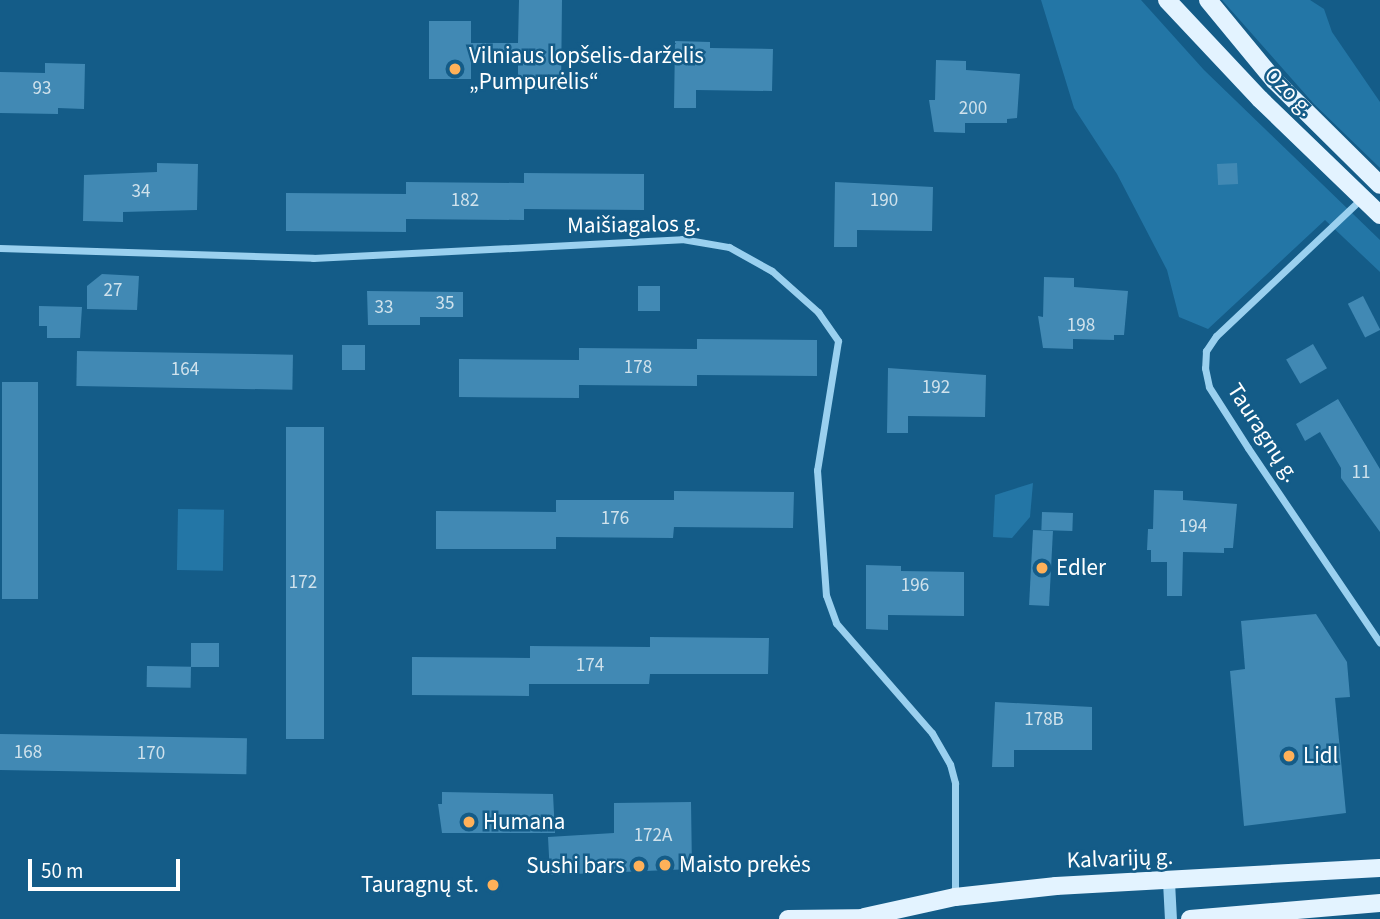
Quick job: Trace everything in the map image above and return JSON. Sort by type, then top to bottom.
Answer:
[{"type":"main road","name":"Ozo g.","points":[[1167,0],[1260,99],[1380,215]]},
{"type":"main road","name":"Ozo g.","points":[[1208,0],[1274,80],[1380,185]]},
{"type":"main road","name":"Kalvarijų g.","points":[[864,917],[955,897],[1380,868]]},
{"type":"main road","points":[[1190,919],[1380,903]]},
{"type":"main road","name":"Kalvarijų g.","points":[[788,919],[883,919]]},
{"type":"street","name":"Tauragnų g.","points":[[1363,198],[1216,336],[1206,351],[1205,368],[1209,387],[1380,643]]},
{"type":"street","name":"Maišiagalos g.","points":[[0,248],[313,258],[694,240],[748,255],[817,312],[838,341],[817,470],[826,595],[845,634],[947,756],[955,783],[955,897]]},
{"type":"street","points":[[1169,882],[1171,919]]},
{"type":"shaded area","points":[[1041,0],[1141,0],[1204,70],[1380,240],[1380,272],[1325,220],[1208,329],[1179,317],[1167,270],[1117,174],[1074,108]]},
{"type":"shaded area","points":[[1222,0],[1310,0],[1324,9],[1332,32],[1380,102],[1380,168],[1314,104]]},
{"type":"shaded area","points":[[1033,483],[1030,517],[1012,538],[993,537],[995,495]]},
{"type":"shaded area","points":[[178,509],[224,510],[223,571],[177,570]]},
{"type":"building","points":[[519,0],[562,0],[561,90],[518,90],[518,60],[471,59],[471,79],[429,79],[429,21],[471,21],[471,43],[518,43]]},
{"type":"building","points":[[675,41],[710,42],[710,48],[773,49],[772,91],[696,90],[696,108],[674,108]]},
{"type":"building","points":[[936,60],[966,61],[966,70],[1020,74],[1017,118],[1007,119],[1007,123],[965,123],[965,133],[934,132],[929,100],[935,100]]},
{"type":"building","points":[[45,63],[85,64],[84,109],[58,108],[58,114],[0,113],[0,72],[45,73]]},
{"type":"building","points":[[157,163],[198,164],[197,210],[123,212],[123,222],[83,221],[84,175],[157,172]]},
{"type":"building","points":[[1237,163],[1238,184],[1218,185],[1217,164]]},
{"type":"building","points":[[524,173],[644,174],[644,210],[524,209],[524,220],[406,219],[406,232],[286,231],[286,193],[406,194],[406,182],[524,183]]},
{"type":"building","points":[[835,182],[933,187],[932,231],[857,230],[857,247],[834,247]]},
{"type":"building","points":[[102,274],[139,276],[137,310],[87,309],[87,286]]},
{"type":"building","points":[[1044,277],[1074,278],[1074,287],[1128,291],[1124,335],[1114,335],[1114,340],[1073,339],[1073,349],[1043,348],[1038,316],[1043,317]]},
{"type":"building","points":[[638,286],[660,286],[660,311],[638,311]]},
{"type":"building","points":[[367,291],[463,292],[463,317],[420,317],[420,325],[368,325]]},
{"type":"building","points":[[1363,296],[1380,329],[1365,338],[1348,304]]},
{"type":"building","points":[[39,306],[82,307],[80,338],[47,338],[47,326],[39,326]]},
{"type":"building","points":[[697,339],[817,340],[817,376],[697,375],[697,386],[579,385],[579,398],[459,397],[459,359],[579,360],[579,348],[697,349]]},
{"type":"building","points":[[1313,344],[1327,368],[1300,384],[1286,360]]},
{"type":"building","points":[[342,345],[365,345],[365,370],[342,370]]},
{"type":"building","points":[[77,351],[293,355],[292,390],[76,386]]},
{"type":"building","points":[[888,368],[986,375],[985,417],[908,416],[908,433],[887,433]]},
{"type":"building","points":[[2,382],[38,382],[38,599],[2,599]]},
{"type":"building","points":[[1338,399],[1380,469],[1380,532],[1341,478],[1341,468],[1320,432],[1305,441],[1296,424]]},
{"type":"building","points":[[286,427],[324,427],[324,739],[286,739]]},
{"type":"building","points":[[1154,490],[1183,491],[1183,500],[1237,504],[1233,548],[1224,548],[1224,553],[1183,552],[1182,596],[1167,596],[1167,562],[1151,562],[1151,550],[1147,550],[1148,529],[1153,529]]},
{"type":"building","points":[[674,491],[794,492],[793,528],[674,527],[673,538],[556,537],[556,549],[436,549],[436,511],[556,512],[556,500],[674,500]]},
{"type":"building","points":[[1042,512],[1073,513],[1072,531],[1041,530]]},
{"type":"building","name":"Edler","points":[[1033,530],[1053,531],[1049,606],[1029,605]]},
{"type":"building","points":[[866,565],[901,566],[901,571],[964,572],[964,616],[888,615],[888,630],[866,629]]},
{"type":"building","name":"Lidl","points":[[1316,614],[1347,662],[1350,697],[1335,698],[1346,813],[1244,826],[1230,671],[1245,669],[1241,621]]},
{"type":"building","points":[[650,637],[769,638],[768,674],[650,674],[649,684],[529,684],[529,696],[412,695],[412,657],[530,658],[530,646],[650,647]]},
{"type":"building","points":[[191,643],[219,643],[219,667],[191,667]]},
{"type":"building","points":[[147,666],[191,667],[191,688],[147,687]]},
{"type":"building","points":[[995,702],[1092,707],[1092,750],[1014,750],[1014,767],[992,767]]},
{"type":"building","points":[[0,734],[247,738],[246,774],[0,770]]},
{"type":"building","points":[[442,792],[553,794],[555,833],[442,833],[438,804],[442,804]]},
{"type":"building","points":[[691,802],[692,869],[550,875],[548,837],[614,833],[614,803]]},
{"type":"place","name":"Vilniaus lopšelis-darželis „Pumpurėlis“","points":[[455,69]]},
{"type":"place","name":"Edler","points":[[1042,568]]},
{"type":"place","name":"Lidl","points":[[1289,756]]},
{"type":"place","name":"Humana","points":[[469,822]]},
{"type":"place","name":"Maisto prekės","points":[[665,865]]},
{"type":"place","name":"Sushi bars","points":[[639,866]]},
{"type":"place","name":"Tauragnų st.","points":[[493,885]]}]
